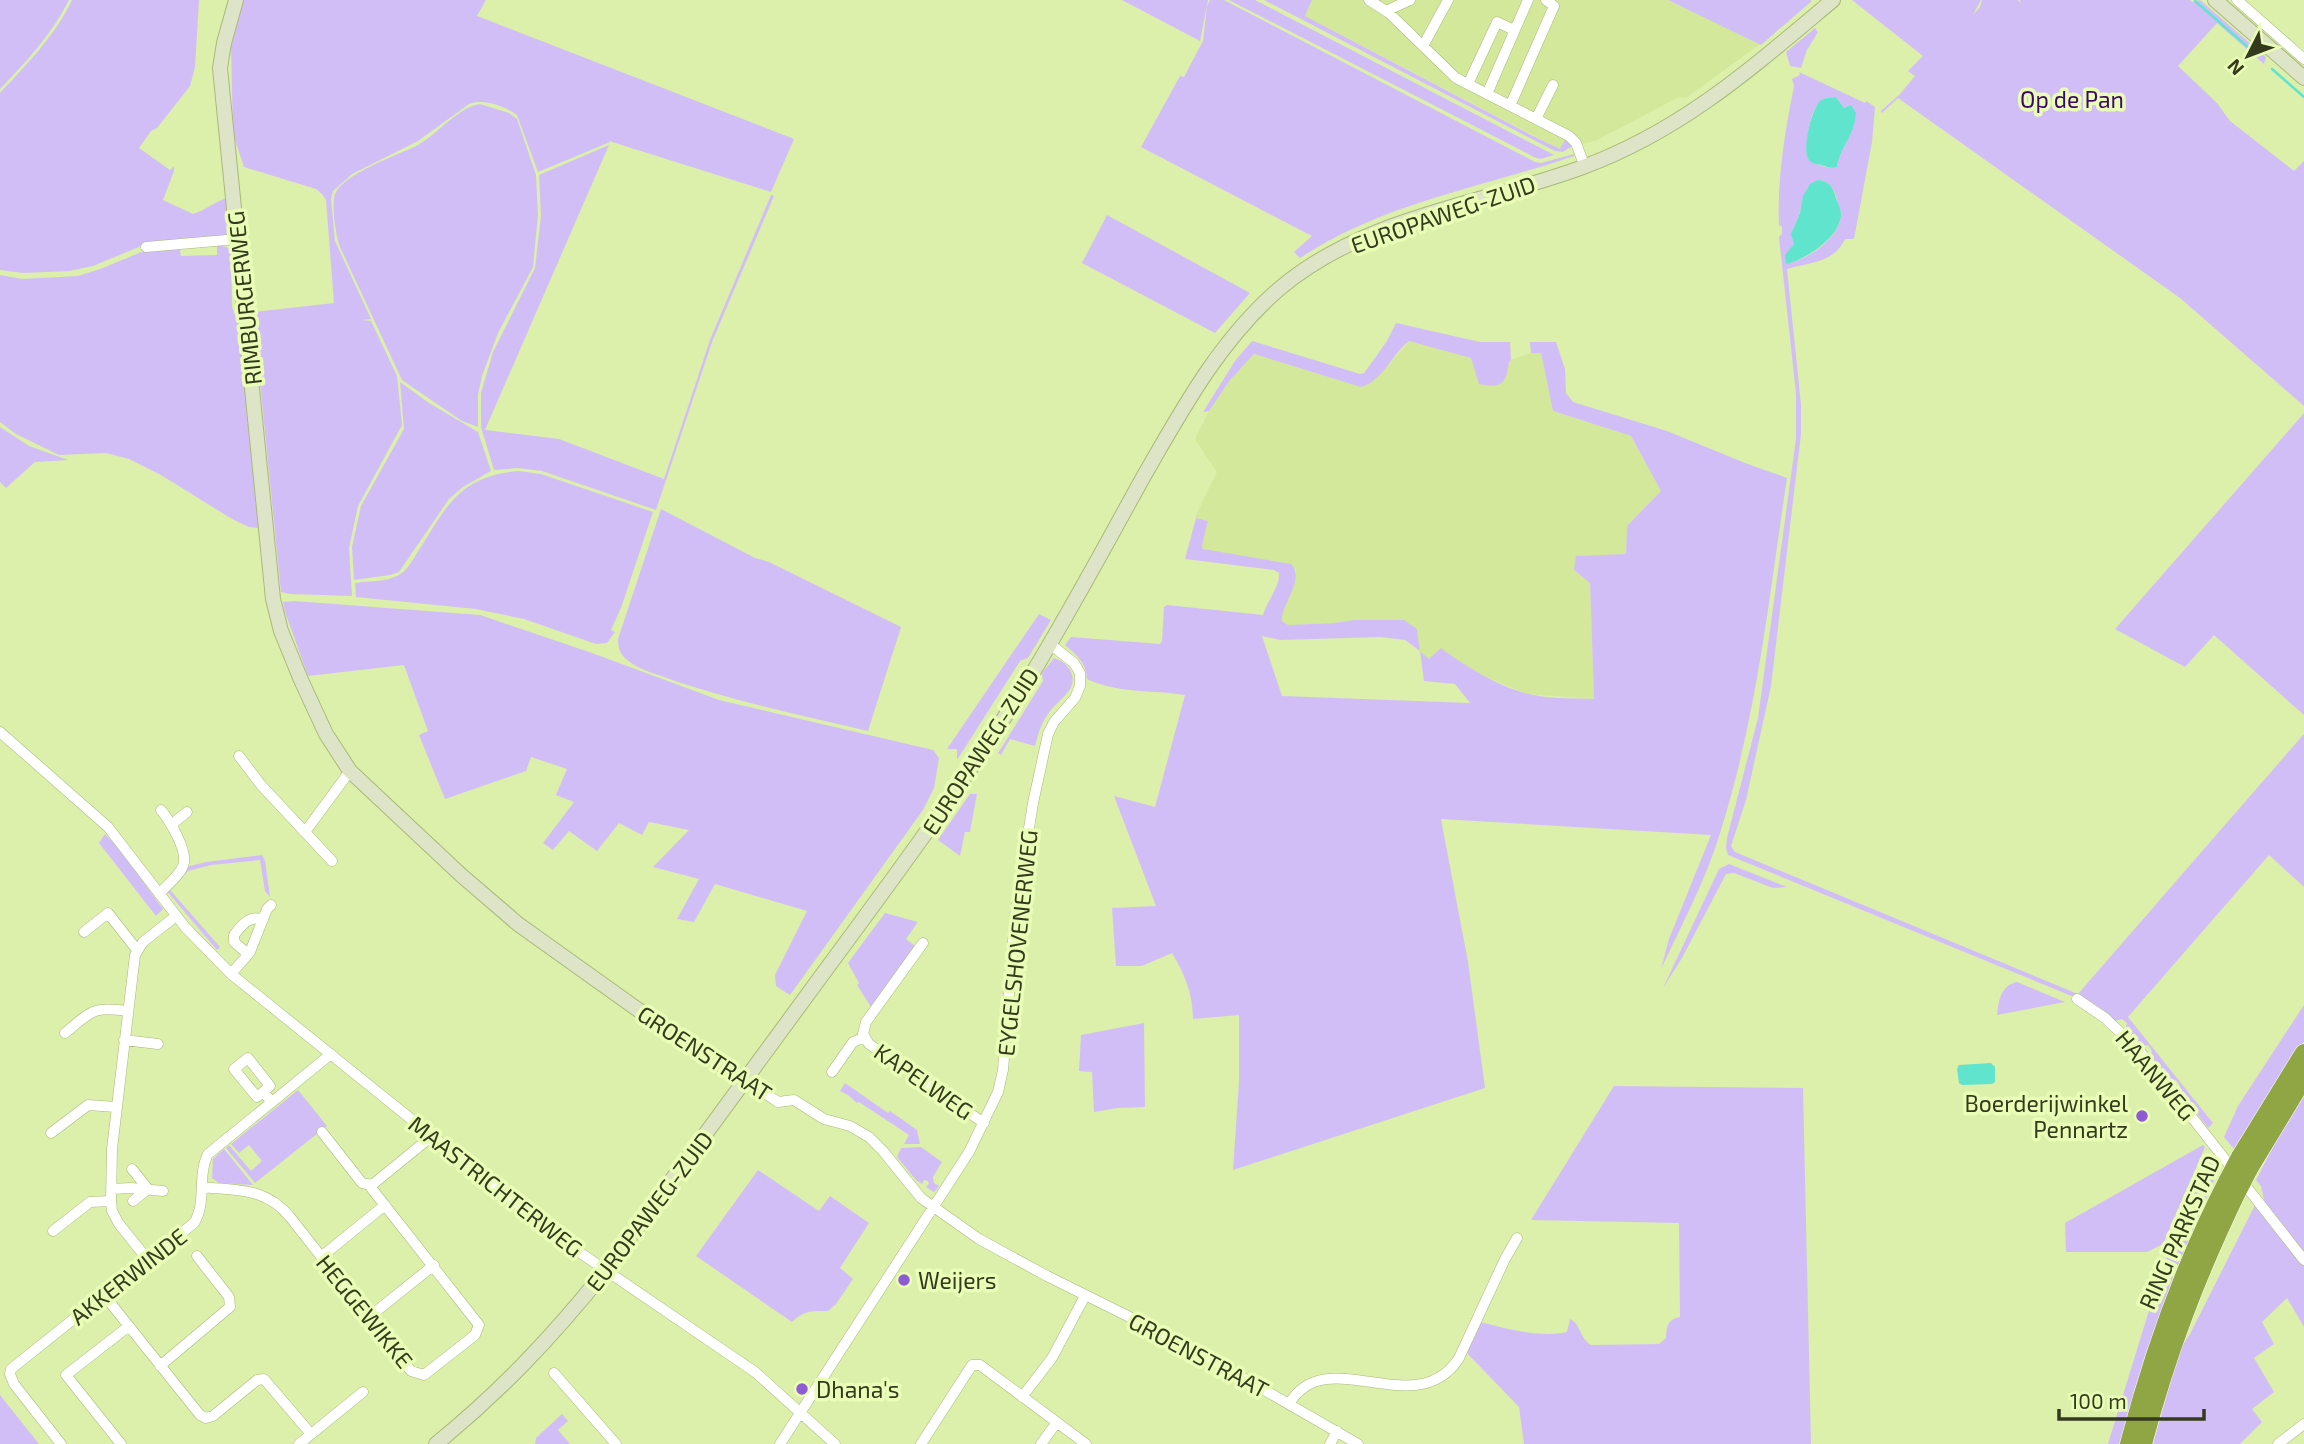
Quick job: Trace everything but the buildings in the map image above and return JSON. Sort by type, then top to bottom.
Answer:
[{"type":"highway","name":"RING PARKSTAD","points":[[2129,1444],[2145,1381],[2174,1297],[2203,1230],[2233,1185],[2304,1053]]},
{"type":"highway","name":"RING PARKSTAD","points":[[2245,1162],[2304,1078]]},
{"type":"highway","name":"RING PARKSTAD","points":[[2143,1444],[2159,1382],[2233,1185]]},
{"type":"street","name":"RIMBURGERWEG","points":[[236,0],[223,43],[220,68],[273,599]]},
{"type":"street","points":[[1369,0],[1386,10],[1454,77],[1572,139],[1585,167]]},
{"type":"street","points":[[1386,10],[1410,0]]},
{"type":"street","points":[[1423,46],[1448,0]]},
{"type":"street","points":[[1487,94],[1528,0]]},
{"type":"street","points":[[1510,106],[1554,6],[1546,0]]},
{"type":"street","name":"EUROPAWEG-ZUID","points":[[436,1444],[520,1370],[558,1329],[605,1271],[900,870],[958,788],[1049,644],[1178,415],[1238,329],[1265,302],[1329,254],[1375,233],[1447,208],[1585,167],[1630,148],[1674,124],[1735,83],[1833,0]]},
{"type":"street","points":[[2215,0],[2304,78]]},
{"type":"street","points":[[2237,0],[2304,59]]},
{"type":"street","points":[[1468,84],[1497,22],[1514,30]]},
{"type":"street","points":[[1536,119],[1553,85]]},
{"type":"street","points":[[146,247],[238,239]]},
{"type":"street","name":"GROENSTRAAT","points":[[273,599],[281,631],[301,680],[326,734],[350,771],[518,924],[644,1014],[778,1102],[794,1100],[824,1119],[850,1126],[869,1137],[921,1198],[979,1239],[1085,1296],[1185,1345],[1358,1444]]},
{"type":"street","name":"EYGELSHOVENERWEG","points":[[780,1444],[969,1152],[998,1092],[1003,1070],[1015,916],[1044,751],[1054,722],[1075,698],[1080,686],[1080,673],[1074,663],[1049,644]]},
{"type":"street","name":"MAASTRICHTERWEG","points":[[0,732],[108,827],[176,916],[204,949],[231,974],[560,1239],[755,1372],[835,1444]]},
{"type":"street","points":[[239,756],[261,785],[332,861]]},
{"type":"street","points":[[305,832],[350,771]]},
{"type":"street","points":[[159,894],[184,863],[172,824],[161,810]]},
{"type":"street","points":[[172,824],[187,812]]},
{"type":"street","points":[[231,974],[248,954],[271,905]]},
{"type":"street","points":[[85,932],[108,914],[137,950]]},
{"type":"street","points":[[148,1260],[119,1224],[112,1210],[112,1149],[133,963],[137,950],[176,916]]},
{"type":"street","points":[[248,954],[234,942],[234,935],[254,917],[263,920]]},
{"type":"street","name":"KAPELWEG","points":[[923,943],[866,1022],[863,1030],[865,1037],[869,1044],[984,1123]]},
{"type":"street","name":"HAANWEG","points":[[2077,999],[2111,1023],[2138,1050],[2304,1260]]},
{"type":"street","points":[[65,1033],[96,1009],[128,1011]]},
{"type":"street","name":"KAPELWEG","points":[[832,1072],[853,1042],[865,1037]]},
{"type":"street","points":[[124,1040],[158,1044]]},
{"type":"street","name":"AKKERWINDE","points":[[61,1444],[14,1384],[10,1374],[15,1364],[197,1220],[203,1167],[208,1154],[331,1054]]},
{"type":"street","points":[[263,1091],[272,1102]]},
{"type":"street","points":[[51,1133],[88,1105],[116,1107]]},
{"type":"street","name":"HEGGEWIKKE","points":[[202,1187],[254,1192],[269,1198],[282,1208],[411,1371],[419,1375],[428,1373],[475,1335],[479,1329],[477,1319],[372,1189],[372,1185],[362,1183],[322,1132]]},
{"type":"street","points":[[372,1185],[432,1136]]},
{"type":"street","points":[[132,1169],[148,1189]]},
{"type":"street","points":[[131,1188],[141,1180]]},
{"type":"street","points":[[111,1189],[163,1191]]},
{"type":"street","points":[[133,1201],[148,1189]]},
{"type":"street","points":[[53,1231],[90,1202],[111,1200]]},
{"type":"street","points":[[321,1257],[386,1205]]},
{"type":"street","points":[[1289,1404],[1302,1389],[1321,1379],[1341,1378],[1413,1386],[1431,1382],[1448,1371],[1459,1358],[1488,1293],[1517,1238]]},
{"type":"street","points":[[160,1366],[230,1307],[229,1297],[197,1256]]},
{"type":"street","points":[[369,1317],[434,1265]]},
{"type":"street","points":[[104,1295],[200,1415],[206,1418],[213,1416],[257,1380],[264,1379],[312,1434]]},
{"type":"street","points":[[1022,1397],[1052,1358],[1085,1296]]},
{"type":"street","points":[[121,1444],[66,1375],[129,1326]]},
{"type":"street","points":[[921,1444],[972,1365],[980,1365],[1086,1444]]},
{"type":"street","points":[[554,1373],[615,1444]]},
{"type":"street","points":[[299,1444],[363,1392]]},
{"type":"street","points":[[1041,1444],[1057,1422]]},
{"type":"street","points":[[2278,1444],[2304,1424]]},
{"type":"street","points":[[1331,1444],[1337,1432]]},
{"type":"shaded area","points":[[1312,0],[1668,0],[1760,44],[1686,98],[1679,97],[1595,141],[1560,149],[1305,16]]},
{"type":"shaded area","points":[[1409,341],[1449,350],[1471,358],[1473,363],[1507,374],[1511,360],[1541,352],[1553,411],[1631,436],[1661,491],[1627,526],[1626,554],[1574,570],[1590,583],[1594,699],[1527,694],[1461,664],[1429,659],[1420,651],[1417,629],[1404,620],[1354,620],[1288,625],[1282,621],[1281,613],[1296,579],[1296,569],[1203,549],[1208,521],[1196,518],[1196,515],[1217,472],[1195,439],[1209,411],[1230,380],[1254,354],[1361,387],[1390,364]]},
{"type":"green space","points":[[0,0],[69,0],[47,36],[0,89]]},
{"type":"green space","points":[[72,0],[199,0],[195,67],[190,86],[139,148],[170,170],[174,166],[163,200],[193,214],[227,198],[229,235],[151,242],[93,266],[69,271],[23,273],[0,270],[0,93],[49,38]]},
{"type":"green space","points":[[244,0],[486,0],[477,16],[794,139],[771,192],[609,141],[538,172],[517,115],[494,104],[475,102],[418,141],[352,174],[333,191],[331,199],[335,241],[371,319],[362,320],[371,321],[397,376],[402,425],[358,506],[349,548],[352,596],[281,592],[253,312],[334,303],[326,200],[316,189],[244,167],[233,134],[231,47]]},
{"type":"green space","points":[[1122,0],[1208,0],[1200,41]]},
{"type":"green space","points":[[1210,0],[1224,0],[1535,162],[1574,156],[1399,210],[1332,239],[1300,258],[1294,252],[1312,236],[1141,147],[1180,76],[1184,77],[1203,41]]},
{"type":"green space","points":[[1229,0],[1255,0],[1554,155],[1536,158]]},
{"type":"green space","points":[[1264,0],[1312,0],[1305,16],[1531,135],[1560,149],[1565,140],[1572,146],[1563,152],[1555,151]]},
{"type":"green space","points":[[1668,0],[1810,0],[1812,1],[1761,45]]},
{"type":"green space","name":"Op de Pan","points":[[1852,0],[1981,0],[1973,15],[1982,0],[2018,0],[2021,3],[2020,0],[2200,0],[2266,57],[2264,64],[2217,23],[2178,66],[2217,103],[2230,121],[2294,171],[2304,161],[2304,406],[2180,298],[1898,98],[1882,113],[1915,76],[1908,71],[1923,56]]},
{"type":"green space","points":[[1815,28],[1818,32],[1807,50],[1801,68],[1790,66],[1786,52]]},
{"type":"green space","points":[[1799,72],[1875,107],[1872,142],[1854,239],[1845,239],[1835,253],[1828,257],[1787,269],[1801,405],[1801,434],[1771,686],[1746,800],[1731,846],[1735,852],[2078,994],[2304,734],[2304,887],[2269,855],[2128,1017],[2213,1123],[2208,1128],[2186,1099],[2183,1101],[2176,1092],[2180,1086],[2176,1080],[2168,1082],[2149,1058],[2152,1051],[2148,1045],[2140,1047],[2125,1031],[2127,1023],[2122,1019],[2114,1021],[2074,997],[1728,855],[1727,838],[1758,718],[1796,439],[1796,393],[1779,237],[1782,227],[1779,225],[1779,190],[1794,86],[1792,79],[1800,75]],"holes":[[[1836,97],[1844,108],[1850,106],[1856,113],[1837,167],[1830,168],[1809,159],[1808,136],[1812,117],[1819,103],[1826,98]],[[1820,180],[1834,192],[1841,213],[1839,224],[1821,247],[1786,264],[1794,244],[1793,231],[1805,193]]]},
{"type":"green space","points":[[480,104],[509,113],[517,119],[536,175],[538,215],[533,267],[498,333],[482,376],[478,395],[478,427],[462,421],[402,380],[340,247],[334,205],[335,194],[349,179],[418,145],[456,115]]},
{"type":"green space","points":[[609,145],[485,430],[559,439],[664,479],[710,340],[771,195],[774,196],[712,342],[656,510],[542,471],[518,468],[494,470],[481,427],[481,393],[493,352],[535,268],[541,216],[539,175]]},
{"type":"green space","points":[[1107,215],[1250,293],[1215,333],[1082,263]]},
{"type":"green space","points":[[217,244],[231,249],[232,307],[239,326],[259,528],[249,527],[232,519],[161,475],[129,459],[106,453],[59,455],[16,434],[0,422],[0,275],[22,279],[78,276],[144,251],[179,246],[181,256],[217,255]]},
{"type":"green space","points":[[1396,323],[1480,342],[1510,342],[1511,360],[1504,380],[1498,385],[1479,384],[1471,358],[1409,341],[1375,379],[1361,387],[1254,354],[1230,380],[1209,411],[1203,412],[1235,361],[1252,341],[1360,374],[1364,373],[1387,341]]},
{"type":"green space","points":[[1530,342],[1556,342],[1565,369],[1566,393],[1573,402],[1667,431],[1787,478],[1753,701],[1733,789],[1708,868],[1661,969],[1669,939],[1711,835],[1441,819],[1468,962],[1485,1088],[1233,1170],[1239,1082],[1239,1015],[1193,1019],[1192,1001],[1187,985],[1172,953],[1142,966],[1116,966],[1112,908],[1156,906],[1114,796],[1155,807],[1185,695],[1098,684],[1087,679],[1080,660],[1065,645],[1071,637],[1160,644],[1164,607],[1167,605],[1263,615],[1279,573],[1274,570],[1185,559],[1196,518],[1208,521],[1203,549],[1291,564],[1296,577],[1282,621],[1288,625],[1354,620],[1404,620],[1417,629],[1420,651],[1429,659],[1441,648],[1501,684],[1527,694],[1594,699],[1590,583],[1574,570],[1576,556],[1626,554],[1627,526],[1661,491],[1631,436],[1553,411],[1541,353],[1531,353]],"holes":[[[1262,636],[1280,640],[1380,637],[1405,640],[1420,651],[1424,681],[1455,684],[1470,703],[1282,696]]]},
{"type":"green space","points":[[400,382],[478,432],[491,471],[463,487],[449,499],[399,572],[354,580],[352,547],[361,506],[404,429]]},
{"type":"green space","points":[[2304,413],[2304,715],[2214,635],[2185,667],[2115,629]]},
{"type":"green space","points":[[0,427],[29,446],[68,460],[35,462],[6,488],[0,482]]},
{"type":"green space","points":[[519,471],[541,474],[653,512],[611,630],[615,632],[607,643],[596,644],[524,619],[476,609],[356,597],[355,583],[386,580],[405,570],[440,517],[459,494],[483,479]]},
{"type":"green space","points":[[661,509],[755,558],[769,562],[901,627],[868,731],[699,689],[643,669],[624,657],[618,639]]},
{"type":"green space","points":[[283,602],[480,615],[719,700],[933,750],[939,758],[934,788],[923,810],[790,995],[776,986],[775,975],[807,911],[715,884],[694,922],[677,919],[699,879],[653,867],[689,830],[649,822],[642,835],[619,823],[597,851],[569,831],[553,850],[543,843],[574,802],[556,795],[567,769],[531,757],[526,771],[445,799],[419,735],[428,731],[404,665],[308,676]]},
{"type":"green space","points":[[1039,614],[1051,620],[1028,658],[1020,661],[957,760],[957,749],[947,749]]},
{"type":"green space","points":[[1054,658],[1064,663],[1071,672],[1073,678],[1069,690],[1046,718],[1035,746],[1010,739],[1001,755],[998,753],[1043,681],[1042,673]]},
{"type":"green space","points":[[970,794],[977,794],[970,832],[965,832],[960,856],[938,840]]},
{"type":"green space","points":[[105,834],[163,909],[156,916],[99,843]]},
{"type":"green space","points":[[262,855],[270,897],[265,891],[260,860],[211,865],[188,871],[170,890],[220,947],[217,950],[166,890],[186,867]]},
{"type":"green space","points":[[1729,864],[1787,887],[1773,888],[1734,873],[1726,874],[1682,958],[1663,988],[1719,869]]},
{"type":"green space","points":[[885,913],[918,922],[906,939],[915,946],[871,1007],[857,985],[859,983],[848,963]]},
{"type":"green space","points":[[2016,982],[2065,1002],[1997,1015],[2003,991]]},
{"type":"green space","points":[[2304,1005],[2304,1042],[2293,1054],[2234,1149],[2224,1137],[2238,1106]]},
{"type":"green space","points":[[1144,1023],[1145,1107],[1094,1112],[1092,1072],[1079,1071],[1081,1035]]},
{"type":"green space","points":[[845,1083],[917,1130],[920,1144],[904,1144],[909,1135],[840,1091]]},
{"type":"green space","points":[[1614,1086],[1803,1088],[1811,1444],[1524,1444],[1519,1407],[1467,1353],[1480,1322],[1524,1332],[1556,1334],[1567,1332],[1570,1319],[1591,1345],[1659,1344],[1666,1338],[1670,1322],[1680,1317],[1679,1223],[1531,1220]]},
{"type":"green space","points":[[298,1090],[327,1126],[255,1183],[226,1148],[229,1145],[251,1171],[262,1161],[249,1145],[239,1153],[231,1144]]},
{"type":"green space","points":[[2304,1093],[2304,1255],[2265,1204],[2261,1186],[2256,1180]]},
{"type":"green space","points":[[2203,1145],[2205,1147],[2163,1244],[2147,1252],[2066,1252],[2065,1223]]},
{"type":"green space","points":[[921,1147],[942,1162],[933,1177],[934,1183],[939,1186],[934,1192],[926,1187],[928,1181],[924,1180],[922,1184],[916,1180],[897,1157],[901,1148]]},
{"type":"green space","points":[[224,1149],[253,1185],[219,1183],[212,1178],[213,1159]]},
{"type":"green space","points":[[2215,1154],[2221,1163],[2173,1277],[2122,1444],[2108,1444],[2162,1268],[2209,1156]]},
{"type":"green space","points":[[758,1170],[819,1211],[830,1196],[869,1223],[840,1268],[853,1279],[828,1311],[805,1313],[792,1322],[696,1256]]},
{"type":"green space","points":[[2256,1203],[2304,1263],[2304,1327],[2287,1298],[2262,1322],[2274,1344],[2254,1358],[2274,1392],[2252,1409],[2262,1422],[2240,1444],[2153,1444],[2180,1349]]},
{"type":"green space","points":[[0,1395],[39,1444],[0,1444]]},
{"type":"green space","points":[[562,1414],[568,1421],[558,1430],[570,1444],[535,1444],[536,1438]]},
{"type":"water","points":[[1836,97],[1844,108],[1851,105],[1856,113],[1853,128],[1837,167],[1831,168],[1809,160],[1807,144],[1811,120],[1820,101]]},
{"type":"water","points":[[1818,180],[1828,183],[1833,191],[1841,214],[1839,223],[1821,246],[1803,258],[1786,264],[1785,255],[1794,244],[1791,234],[1800,213],[1803,196],[1810,184]]},
{"type":"water","points":[[1991,1063],[1995,1067],[1995,1082],[1992,1084],[1959,1083],[1959,1065]]},
{"type":"waterway","points":[[2195,1],[2257,55]]},
{"type":"waterway","points":[[2272,69],[2304,97]]},
{"type":"place","name":"Boerderijwinkel Pennartz","points":[[2142,1116]]},
{"type":"place","name":"Weijers","points":[[904,1280]]},
{"type":"place","name":"Dhana's","points":[[802,1389]]}]
